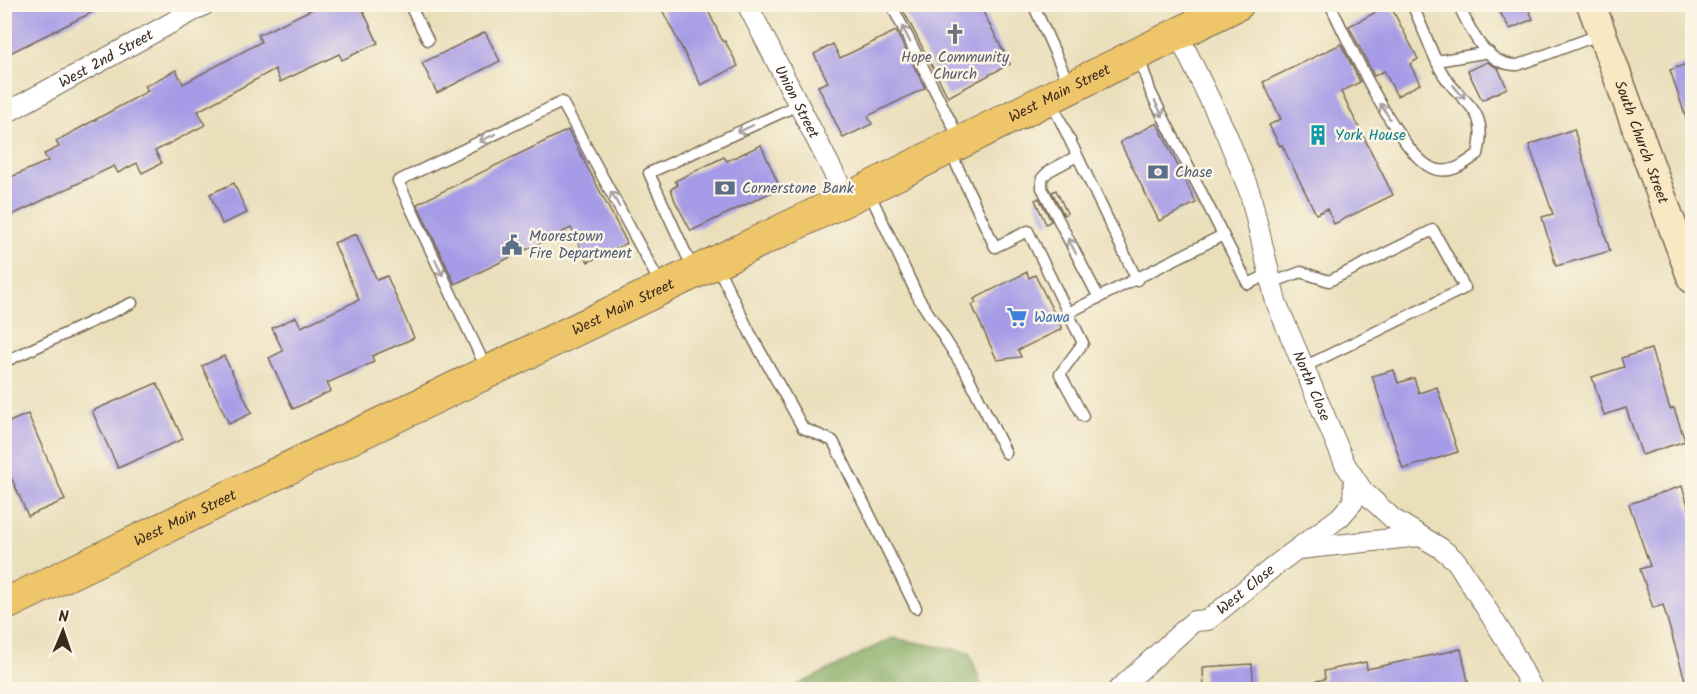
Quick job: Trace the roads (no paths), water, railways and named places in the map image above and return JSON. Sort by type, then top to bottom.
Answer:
[{"type":"main road","name":"South Church Street","points":[[1591,4],[1692,279]]},
{"type":"main road","name":"West Main Street","points":[[4,604],[857,194],[1178,34],[1222,8]]},
{"type":"street","name":"West 2nd Street","points":[[4,114],[206,4]]},
{"type":"street","name":"Union Street","points":[[747,4],[798,105],[857,194]]},
{"type":"street","name":"North Close","points":[[1178,34],[1226,133],[1250,193],[1270,279],[1287,331],[1334,441],[1354,479],[1363,491],[1394,519],[1442,549],[1457,562],[1536,687]]},
{"type":"street","name":"West Close","points":[[1118,690],[1141,680],[1194,621],[1208,620],[1346,510],[1353,502],[1354,479]]},
{"type":"street","points":[[1296,550],[1420,536]]},
{"type":"lane","points":[[409,4],[428,40]]},
{"type":"lane","points":[[891,4],[955,146],[995,247],[1028,231],[1083,344],[1060,374],[1083,416]]},
{"type":"lane","points":[[1033,4],[1077,156],[1137,280]]},
{"type":"lane","points":[[1330,4],[1366,78],[1416,157],[1433,169],[1456,170],[1478,154],[1483,133],[1475,111],[1442,72],[1412,4]]},
{"type":"lane","points":[[1458,4],[1478,45],[1507,65],[1518,65],[1602,34]]},
{"type":"lane","points":[[1437,61],[1489,52]]},
{"type":"lane","points":[[1138,54],[1151,93],[1248,284],[1301,272],[1329,281],[1433,230],[1465,288],[1304,367]]},
{"type":"lane","points":[[488,372],[398,181],[562,102],[663,288]]},
{"type":"lane","points":[[798,105],[649,173],[705,268],[750,333],[803,428],[832,441],[916,608]]},
{"type":"lane","points":[[1077,156],[1049,171],[1042,178],[1042,188],[1099,298]]},
{"type":"lane","points":[[857,194],[966,372],[1006,453]]},
{"type":"lane","points":[[1068,313],[1222,235]]},
{"type":"lane","points":[[4,362],[132,303]]},
{"type":"place","name":"Hope Community Church","points":[[955,34]]},
{"type":"place","name":"York House","points":[[1318,135]]},
{"type":"place","name":"Chase","points":[[1158,172]]},
{"type":"place","name":"Cornerstone Bank","points":[[725,188]]},
{"type":"place","name":"Moorestown Fire Department","points":[[512,245]]},
{"type":"place","name":"Wawa","points":[[1017,317]]}]
